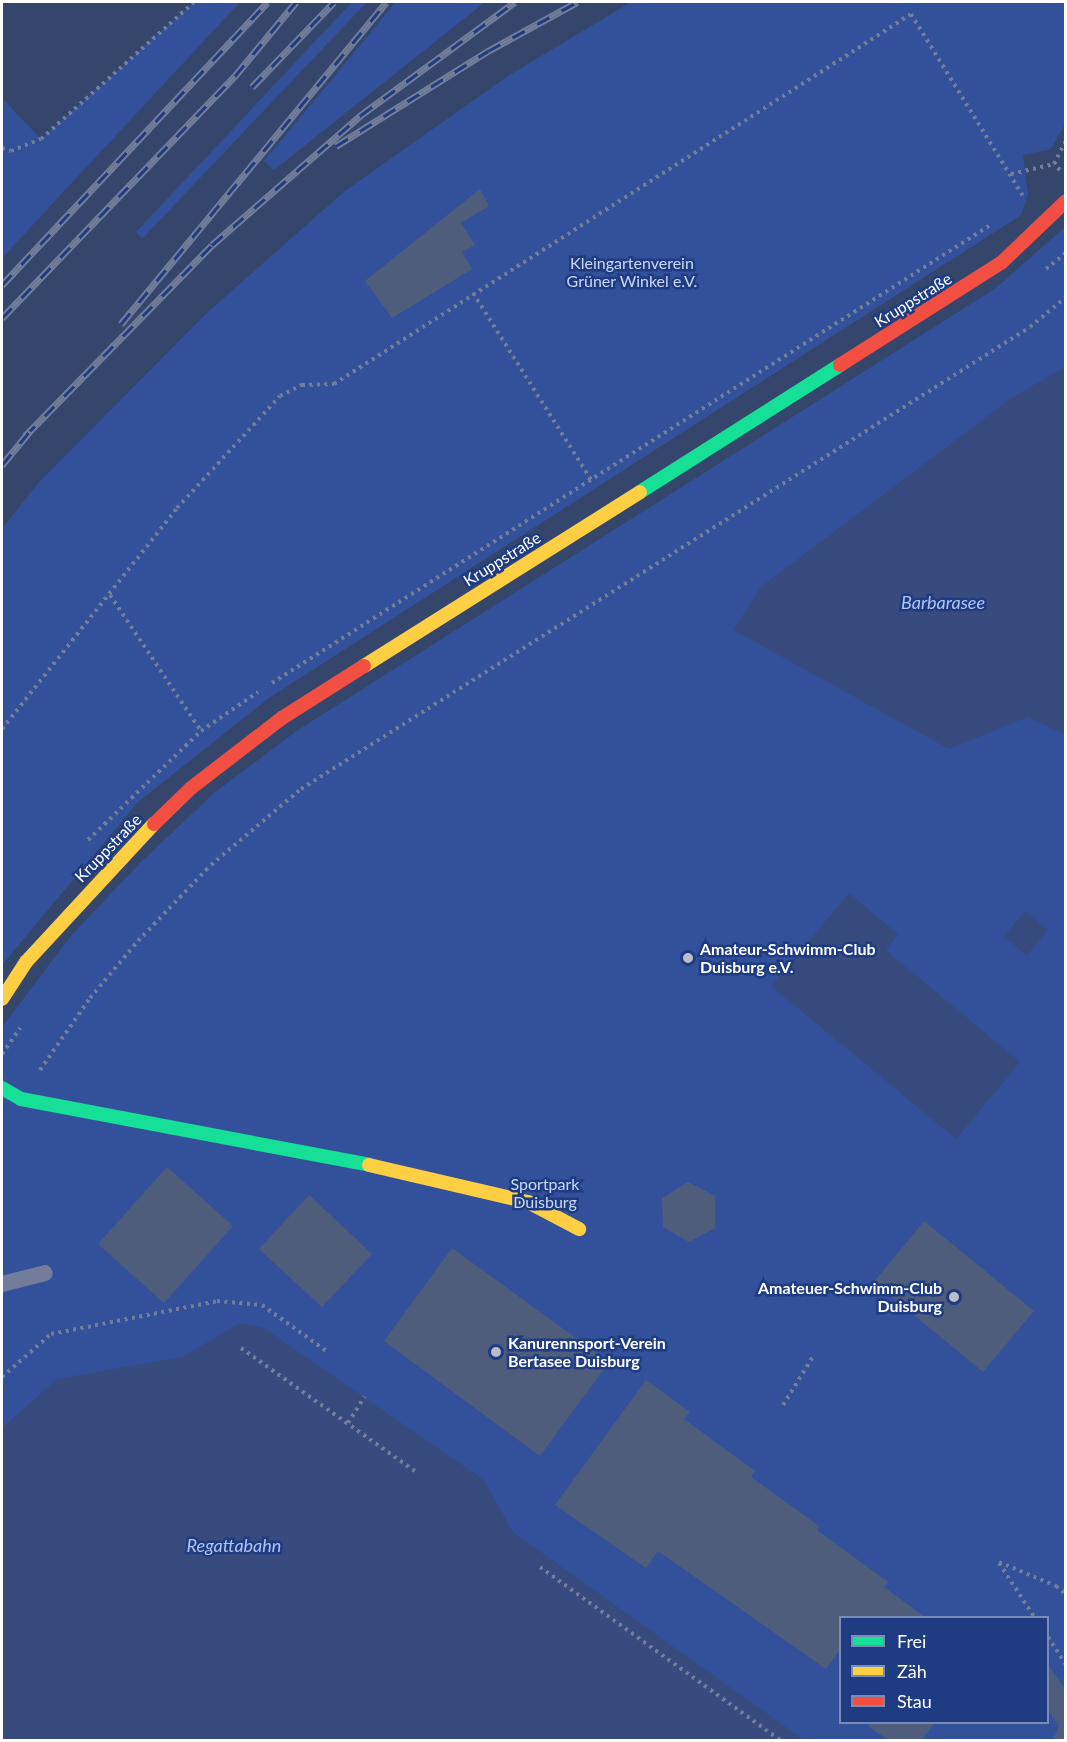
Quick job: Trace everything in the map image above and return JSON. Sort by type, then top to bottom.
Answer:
[{"type":"street","name":"Kruppstraße","points":[[2,999],[26,963],[105,872],[191,788],[282,718],[1001,263],[1065,201]]},
{"type":"street","points":[[2,1088],[21,1099],[325,1154],[528,1202],[579,1229]]},
{"type":"lane","points":[[2,1284],[45,1273]]},
{"type":"path","points":[[2,148],[11,151],[41,139],[194,2]]},
{"type":"path","points":[[2,729],[177,508],[280,396],[302,385],[334,384],[911,14],[1011,174],[1054,164]]},
{"type":"path","points":[[1054,164],[1065,140]]},
{"type":"path","points":[[1054,164],[1065,175]]},
{"type":"path","points":[[1039,274],[1065,253]]},
{"type":"path","points":[[473,293],[591,480]]},
{"type":"path","points":[[21,1099],[90,998],[138,941],[211,866],[301,789],[1030,327],[1065,297]]},
{"type":"path","points":[[110,595],[201,731]]},
{"type":"path","points":[[2,1054],[24,1022]]},
{"type":"path","points":[[2,1377],[51,1334],[217,1301],[262,1305],[329,1353]]},
{"type":"path","points":[[241,1348],[415,1471]]},
{"type":"path","points":[[783,1405],[814,1355]]},
{"type":"path","points":[[348,1423],[364,1397]]},
{"type":"path","points":[[1034,1616],[999,1562],[1056,1586],[1065,1594]]},
{"type":"path","points":[[540,1567],[780,1740]]},
{"type":"path","points":[[1049,1640],[1065,1665]]},
{"type":"green space","points":[[194,2],[240,2],[2,258],[2,98],[41,139]]},
{"type":"green space","points":[[352,2],[367,2],[142,239],[136,232]]},
{"type":"green space","points":[[396,2],[485,2],[274,170],[264,161]]},
{"type":"green space","name":"Kleingartenverein Grüner Winkel e.V.","points":[[631,2],[1065,2],[1065,124],[1051,149],[1023,155],[1028,194],[1021,215],[269,698],[138,802],[2,965],[2,529],[39,482],[209,311],[345,191],[508,76]]},
{"type":"green space","name":"Sportpark Duisburg","points":[[1065,227],[1065,1740],[2,1740],[2,1027],[70,937],[139,864],[214,793],[298,730],[996,288]]},
{"type":"water","name":"Barbarasee","points":[[1065,367],[1065,735],[1028,717],[949,749],[733,630],[761,587],[1011,398]]},
{"type":"water","points":[[849,893],[898,934],[886,950],[1020,1062],[956,1139],[771,986]]},
{"type":"water","points":[[1025,911],[1048,930],[1027,955],[1004,937]]},
{"type":"water","name":"Regattabahn","points":[[240,1323],[264,1328],[484,1480],[513,1532],[804,1740],[2,1740],[2,1428],[57,1379],[182,1357]]},
{"type":"building","points":[[480,189],[489,206],[461,223],[475,245],[462,252],[472,269],[392,318],[365,281]]},
{"type":"building","points":[[167,1167],[233,1226],[164,1303],[98,1244]]},
{"type":"building","points":[[688,1182],[715,1196],[715,1228],[689,1242],[663,1227],[662,1198]]},
{"type":"building","points":[[309,1195],[372,1254],[322,1307],[259,1249]]},
{"type":"building","name":"Amateuer-Schwimm-Club Duisburg","points":[[924,1221],[1034,1311],[983,1372],[874,1282]]},
{"type":"building","name":"Kanurennsport-Verein Bertasee Duisburg","points":[[452,1248],[609,1362],[540,1456],[384,1341]]},
{"type":"building","points":[[646,1380],[690,1412],[684,1419],[755,1471],[751,1477],[819,1526],[817,1530],[888,1582],[884,1587],[923,1616],[839,1616],[839,1651],[826,1669],[658,1551],[646,1568],[555,1505]]},
{"type":"building","points":[[1049,1666],[1066,1690],[1066,1740],[1053,1740],[1059,1726],[1049,1711]]},
{"type":"building","points":[[870,1724],[934,1724],[922,1740],[888,1740],[868,1726]]},
{"type":"railway","points":[[2,285],[268,2]]},
{"type":"railway","points":[[2,318],[235,76],[296,2]]},
{"type":"railway","points":[[252,87],[334,2]]},
{"type":"railway","points":[[121,324],[386,2]]},
{"type":"railway","points":[[25,436],[212,245],[361,115],[515,2]]},
{"type":"railway","points":[[336,146],[488,51],[577,2]]},
{"type":"railway","points":[[2,465],[30,431]]},
{"type":"traffic: fast","points":[[640,492],[840,365]]},
{"type":"traffic: fast","points":[[2,1088],[21,1099],[369,1165]]},
{"type":"traffic: slow","points":[[364,666],[640,492]]},
{"type":"traffic: slow","points":[[2,999],[26,962],[154,824]]},
{"type":"traffic: slow","points":[[369,1165],[528,1202],[579,1229]]},
{"type":"traffic: jam","points":[[840,365],[1001,263],[1066,201]]},
{"type":"traffic: jam","points":[[154,824],[191,788],[282,718],[364,666]]},
{"type":"place","name":"Amateur-Schwimm-Club Duisburg e.V.","points":[[688,958]]},
{"type":"place","name":"Amateuer-Schwimm-Club Duisburg","points":[[954,1297]]},
{"type":"place","name":"Kanurennsport-Verein Bertasee Duisburg","points":[[496,1352]]}]
